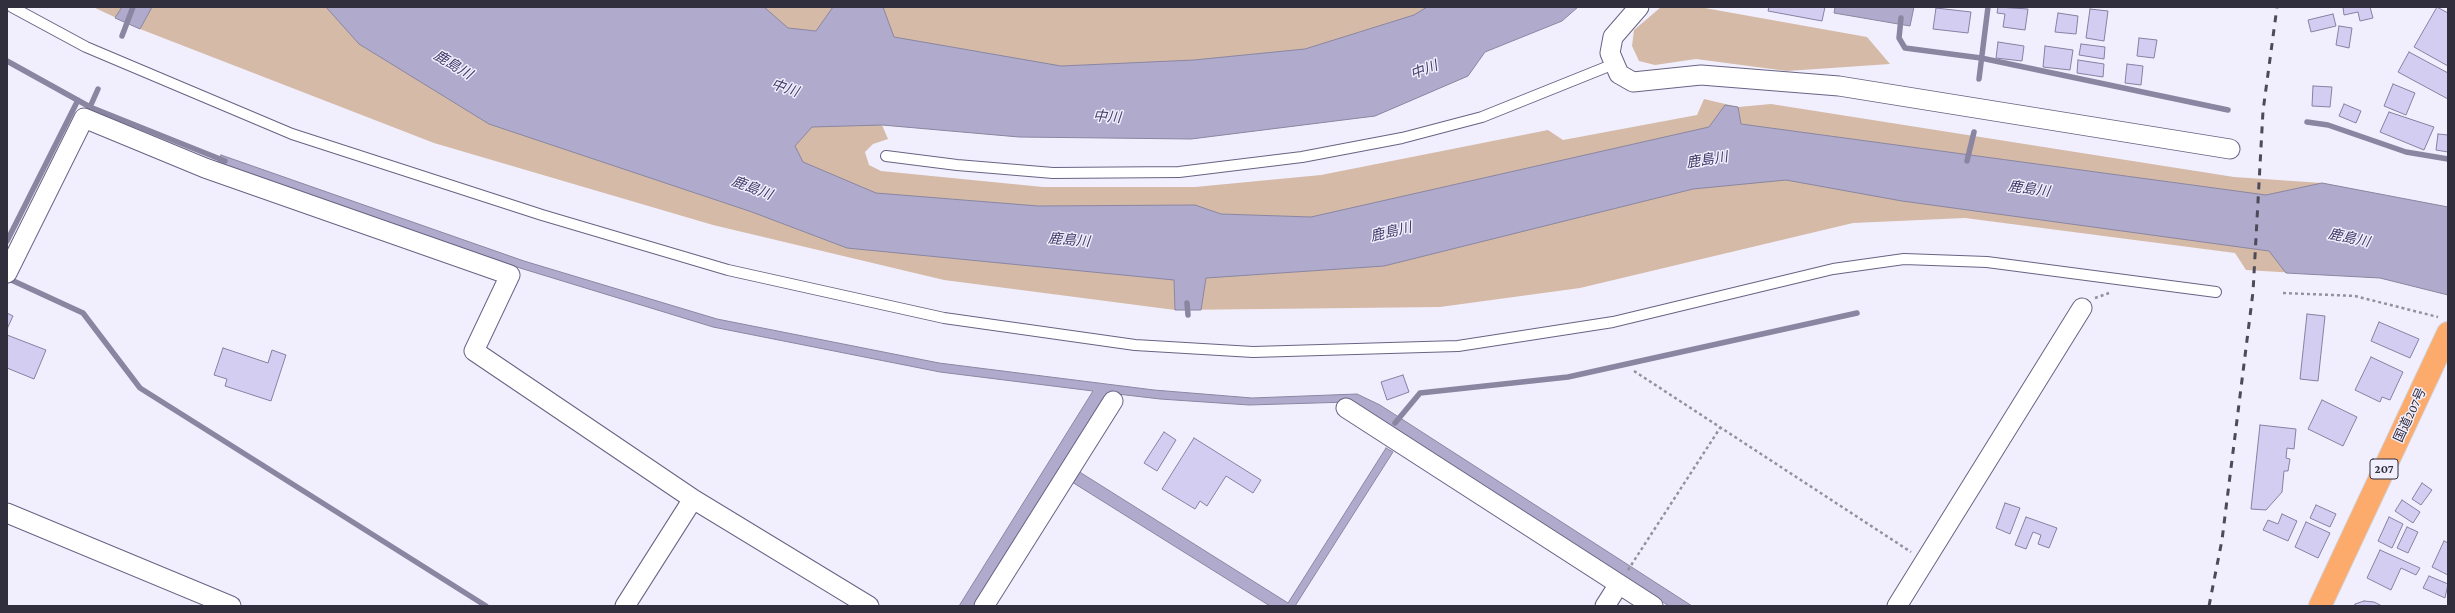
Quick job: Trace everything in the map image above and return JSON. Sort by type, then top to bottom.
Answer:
[{"type":"highway","name":"国道207号","points":[[2320,606],[2444,325]]},
{"type":"street","points":[[1639,7],[1613,37],[1610,53],[1619,74],[1633,82],[1701,75],[1839,86],[2230,149]]},
{"type":"street","points":[[8,268],[84,118],[204,168],[510,275],[474,351],[693,499],[869,606]]},
{"type":"street","points":[[1897,606],[2082,308]]},
{"type":"street","points":[[984,606],[1113,401]]},
{"type":"street","points":[[1346,408],[1653,606]]},
{"type":"street","points":[[624,606],[693,499]]},
{"type":"street","points":[[7,513],[231,606]]},
{"type":"street","points":[[1605,606],[1619,584]]},
{"type":"lane","points":[[12,7],[86,47],[292,134],[542,215],[728,270],[944,318],[1135,345],[1253,352],[1458,346],[1614,322],[1833,269],[1904,259],[1987,262],[2216,292]]},
{"type":"lane","points":[[886,156],[957,165],[1053,173],[1179,172],[1302,158],[1402,138],[1482,117],[1614,64]]},
{"type":"path","points":[[2283,293],[2355,296],[2444,325]]},
{"type":"path","points":[[1634,371],[1924,561]]},
{"type":"path","points":[[1633,562],[1720,428]]},
{"type":"shaded area","points":[[93,7],[353,7],[842,239],[1163,257],[1792,167],[2339,249],[2448,295],[2380,278],[2246,270],[2235,253],[1965,218],[1853,223],[1580,288],[1440,307],[1175,310],[944,280],[713,225],[434,143],[140,29]]},
{"type":"shaded area","points":[[705,7],[1516,7],[1441,45],[859,82]]},
{"type":"shaded area","points":[[1661,7],[1699,7],[1867,37],[1890,64],[1787,71],[1696,59],[1655,65],[1639,61],[1632,46],[1634,30]]},
{"type":"shaded area","points":[[1468,76],[1375,116],[1191,139],[1019,137],[882,125],[888,139],[873,144],[865,152],[869,165],[881,171],[1043,187],[1195,187],[1321,175],[1548,130],[1563,140],[1697,115],[1704,99],[1738,107],[1771,104],[2234,177],[2322,183],[2448,207],[2448,245],[1743,141],[1326,233],[848,208],[716,84]]},
{"type":"water","points":[[122,7],[152,7],[140,29],[115,18]]},
{"type":"water","points":[[326,7],[764,7],[788,28],[816,31],[833,7],[883,7],[894,37],[1061,66],[1194,60],[1305,49],[1414,15],[1427,7],[1578,7],[1562,21],[1485,52],[1468,76],[1375,116],[1191,139],[1019,137],[882,125],[812,127],[795,146],[803,162],[876,193],[1038,206],[1195,205],[1221,214],[1311,217],[1709,127],[1725,105],[1738,107],[1741,124],[2266,195],[2322,183],[2448,207],[2448,295],[2380,278],[2286,273],[2269,251],[1902,201],[1786,180],[1693,189],[1384,266],[1206,278],[1201,310],[1175,310],[1174,280],[847,248],[752,212],[489,124],[359,44]]},
{"type":"water","points":[[1835,7],[1914,7],[1910,26],[1834,13]]},
{"type":"water","points":[[221,155],[524,261],[717,319],[939,363],[1154,390],[1252,398],[1357,394],[1380,405],[1692,606],[1669,606],[1373,415],[1349,402],[1249,405],[1160,399],[1109,393],[976,606],[959,606],[1093,391],[940,372],[713,327],[520,268],[217,164]]},
{"type":"water","points":[[1386,448],[1393,452],[1295,606],[1270,606],[1072,482],[1078,471],[1288,603]]},
{"type":"building","points":[[1769,7],[1825,7],[1822,21],[1768,11]]},
{"type":"building","points":[[1998,7],[2028,9],[2025,30],[2003,27],[2005,14],[1997,13]]},
{"type":"building","points":[[2343,7],[2370,7],[2373,18],[2360,21],[2358,12],[2344,15]]},
{"type":"building","points":[[2437,7],[2448,13],[2448,66],[2414,47]]},
{"type":"building","points":[[1936,8],[1971,12],[1968,33],[1933,29]]},
{"type":"building","points":[[2090,9],[2108,11],[2104,41],[2086,38]]},
{"type":"building","points":[[2058,13],[2078,16],[2076,34],[2055,32]]},
{"type":"building","points":[[2333,14],[2336,26],[2311,32],[2308,20]]},
{"type":"building","points":[[2339,26],[2352,28],[2349,48],[2336,45]]},
{"type":"building","points":[[2139,38],[2157,40],[2154,58],[2137,56]]},
{"type":"building","points":[[1998,42],[2024,46],[2022,61],[1996,58]]},
{"type":"building","points":[[2081,44],[2105,47],[2104,59],[2079,55]]},
{"type":"building","points":[[2045,46],[2073,50],[2070,70],[2043,67]]},
{"type":"building","points":[[2409,52],[2448,73],[2448,99],[2398,72]]},
{"type":"building","points":[[2078,60],[2104,64],[2103,77],[2077,73]]},
{"type":"building","points":[[2127,64],[2143,66],[2141,85],[2125,83]]},
{"type":"building","points":[[2393,84],[2415,93],[2406,115],[2384,106]]},
{"type":"building","points":[[2313,86],[2332,87],[2330,107],[2312,106]]},
{"type":"building","points":[[2344,104],[2361,111],[2356,123],[2339,116]]},
{"type":"building","points":[[2389,112],[2434,127],[2424,150],[2380,132]]},
{"type":"building","points":[[2438,134],[2448,135],[2448,152],[2436,150]]},
{"type":"building","points":[[7,313],[13,316],[7,329]]},
{"type":"building","points":[[2307,314],[2325,316],[2318,381],[2300,379]]},
{"type":"building","points":[[2379,322],[2419,339],[2410,358],[2371,341]]},
{"type":"building","points":[[7,335],[46,350],[34,379],[7,368]]},
{"type":"building","points":[[223,348],[268,363],[272,350],[286,355],[271,401],[225,386],[227,379],[214,375]]},
{"type":"building","points":[[2371,357],[2403,372],[2390,400],[2382,397],[2380,402],[2355,390]]},
{"type":"building","points":[[1403,375],[1409,392],[1387,400],[1381,382]]},
{"type":"building","points":[[2322,400],[2357,417],[2343,446],[2308,429]]},
{"type":"building","points":[[2260,425],[2296,429],[2294,449],[2287,448],[2286,458],[2290,459],[2288,471],[2284,471],[2282,492],[2266,510],[2251,509]]},
{"type":"building","points":[[1164,432],[1176,440],[1157,471],[1144,463]]},
{"type":"building","points":[[1194,438],[1261,480],[1253,493],[1226,476],[1207,506],[1200,501],[1195,509],[1162,489]]},
{"type":"building","points":[[2422,483],[2432,490],[2421,505],[2412,499]]},
{"type":"building","points":[[2402,500],[2420,512],[2413,523],[2395,511]]},
{"type":"building","points":[[2005,503],[2020,508],[2010,534],[1996,528]]},
{"type":"building","points":[[2316,505],[2336,514],[2330,527],[2310,518]]},
{"type":"building","points":[[2282,514],[2297,521],[2288,541],[2263,530],[2268,520],[2278,524]]},
{"type":"building","points":[[2026,517],[2057,528],[2049,548],[2038,544],[2041,535],[2033,532],[2026,549],[2015,545]]},
{"type":"building","points":[[2389,517],[2403,524],[2392,548],[2378,541]]},
{"type":"building","points":[[2306,522],[2330,533],[2318,558],[2295,547]]},
{"type":"building","points":[[2407,527],[2418,532],[2408,553],[2397,548]]},
{"type":"building","points":[[2444,541],[2448,543],[2448,575],[2432,567]]},
{"type":"building","points":[[2380,550],[2420,568],[2416,575],[2401,568],[2391,590],[2367,578]]},
{"type":"building","points":[[2429,576],[2448,584],[2445,598],[2423,588]]},
{"type":"building","points":[[2364,601],[2374,602],[2382,606],[2354,606],[2355,604]]},
{"type":"waterway","points":[[122,36],[133,7]]},
{"type":"waterway","points":[[1979,79],[1988,7]]},
{"type":"waterway","points":[[1901,18],[1899,38],[1905,48],[1981,58],[2228,110]]},
{"type":"waterway","points":[[7,61],[90,107],[225,161]]},
{"type":"waterway","points":[[90,107],[98,89]]},
{"type":"waterway","points":[[7,241],[78,100]]},
{"type":"waterway","points":[[2307,122],[2328,125],[2406,152],[2448,159]]},
{"type":"waterway","points":[[1967,161],[1974,132]]},
{"type":"waterway","points":[[7,278],[83,313],[140,388],[486,606]]},
{"type":"waterway","points":[[1187,303],[1188,315]]},
{"type":"waterway","points":[[1395,423],[1420,393],[1568,377],[1857,313]]},
{"type":"railway","points":[[2209,606],[2222,540],[2253,292],[2263,111],[2277,7]]},
{"type":"water label","name":"鹿島川","points":[[453,65]]},
{"type":"water label","name":"中川","points":[[1424,70]]},
{"type":"water label","name":"中川","points":[[785,88]]},
{"type":"water label","name":"中川","points":[[1107,117]]},
{"type":"water label","name":"鹿島川","points":[[1707,160]]},
{"type":"water label","name":"鹿島川","points":[[752,188]]},
{"type":"water label","name":"鹿島川","points":[[2029,189]]},
{"type":"water label","name":"鹿島川","points":[[1391,232]]},
{"type":"water label","name":"鹿島川","points":[[2349,238]]},
{"type":"water label","name":"鹿島川","points":[[1069,240]]}]
